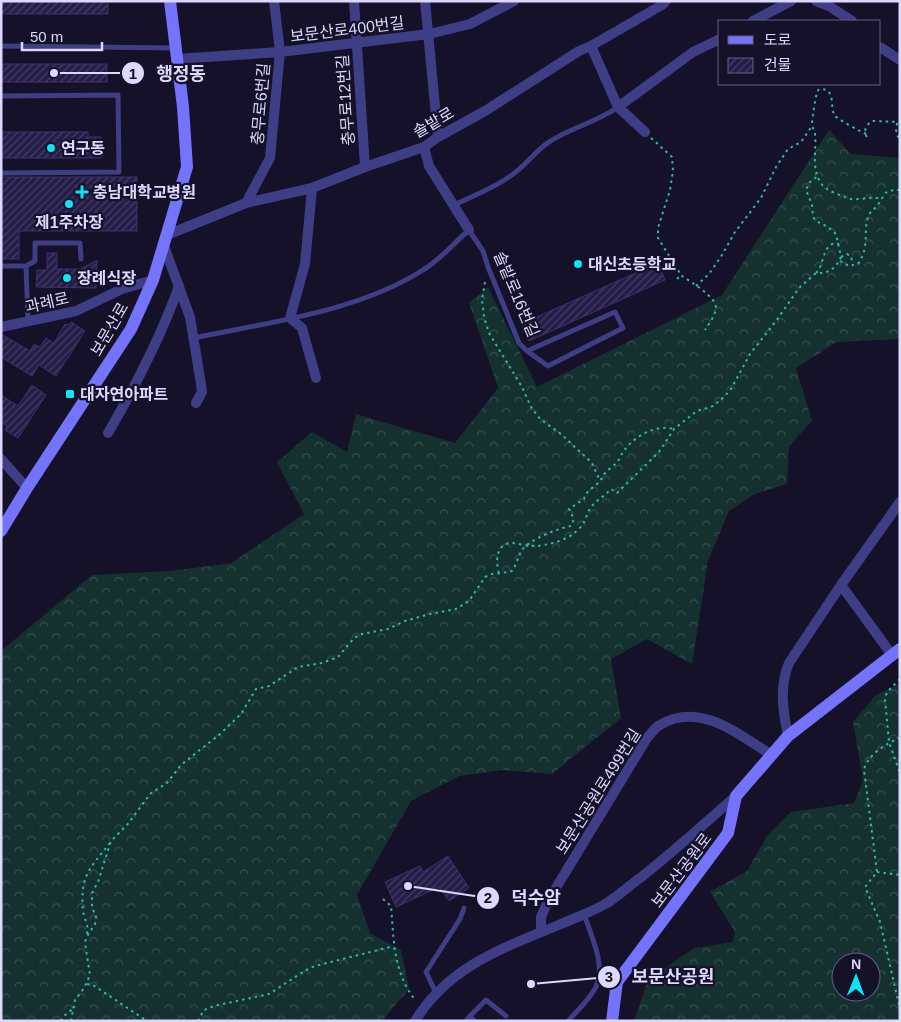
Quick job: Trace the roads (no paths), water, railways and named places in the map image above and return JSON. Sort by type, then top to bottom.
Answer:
[{"type":"main road","name":"보문산로","points":[[1,531],[131,329],[153,280],[188,167],[170,1]]},
{"type":"main road","name":"보문산공원로","points":[[612,1021],[617,982],[728,834],[736,796],[788,736],[896,652]]},
{"type":"street","name":"충무로6번길","points":[[246,203],[270,158],[280,52],[274,1]]},
{"type":"street","name":"충무로12번길","points":[[354,1],[364,167]]},
{"type":"street","points":[[425,1],[438,137]]},
{"type":"street","name":"보문산로400번길","points":[[176,54],[280,52],[429,34],[470,24],[514,1]]},
{"type":"street","name":"솔밭로","points":[[165,240],[246,203],[312,188],[364,167],[424,147],[578,51],[591,46],[666,1]]},
{"type":"street","points":[[755,20],[791,1]]},
{"type":"street","points":[[816,1],[829,6],[850,20]]},
{"type":"street","points":[[618,107],[693,52],[718,40]]},
{"type":"street","points":[[591,46],[618,107],[645,132]]},
{"type":"street","points":[[881,48],[900,60]]},
{"type":"street","name":"솔밭로16번길","points":[[424,147],[429,166],[469,230]]},
{"type":"street","points":[[312,188],[305,264],[290,318],[302,328],[316,378]]},
{"type":"street","points":[[165,240],[190,317],[194,338],[202,392],[196,403]]},
{"type":"street","name":"과례로","points":[[1,327],[76,311],[122,289],[153,280]]},
{"type":"street","points":[[108,433],[129,398],[166,324],[179,286]]},
{"type":"street","points":[[1,459],[27,488]]},
{"type":"street","points":[[788,736],[784,715],[783,677],[788,663],[900,502]]},
{"type":"street","points":[[841,585],[896,652]]},
{"type":"street","name":"보문산공원로499번길","points":[[541,932],[542,917],[548,901],[647,738],[659,725],[681,717],[697,716],[720,723],[772,755]]},
{"type":"street","points":[[415,1021],[436,993],[464,969],[489,954],[608,903],[673,852],[736,796]]},
{"type":"lane","points":[[1,46],[176,54]]},
{"type":"lane","points":[[1,96],[118,95],[118,172],[1,173]]},
{"type":"lane","points":[[454,205],[509,178],[527,164],[546,144],[559,136],[605,116],[618,107]]},
{"type":"lane","points":[[194,338],[321,312],[396,285],[425,270],[469,230]]},
{"type":"lane","name":"솔밭로16번길","points":[[469,230],[483,252],[519,343],[527,351],[548,366],[623,328],[615,312],[527,351]]},
{"type":"lane","points":[[1,266],[26,266],[35,261],[35,243],[80,243],[81,259]]},
{"type":"lane","points":[[26,266],[28,321]]},
{"type":"lane","points":[[436,993],[426,972],[460,919],[464,908]]},
{"type":"lane","points":[[568,1021],[587,1000],[596,986],[598,978],[600,963],[584,914]]},
{"type":"lane","points":[[474,1021],[468,1018],[486,1000],[506,1016]]},
{"type":"place","name":"행정동","points":[[54,73]]},
{"type":"place","name":"연구동","points":[[51,148]]},
{"type":"place","name":"충남대학교병원","points":[[82,192]]},
{"type":"place","name":"제1주차장","points":[[69,204]]},
{"type":"place","name":"대신초등학교","points":[[578,264]]},
{"type":"place","name":"장례식장","points":[[67,278]]},
{"type":"place","name":"대자연아파트","points":[[70,394]]},
{"type":"place","name":"덕수암","points":[[408,886]]},
{"type":"place","name":"보문산공원","points":[[531,984]]}]
